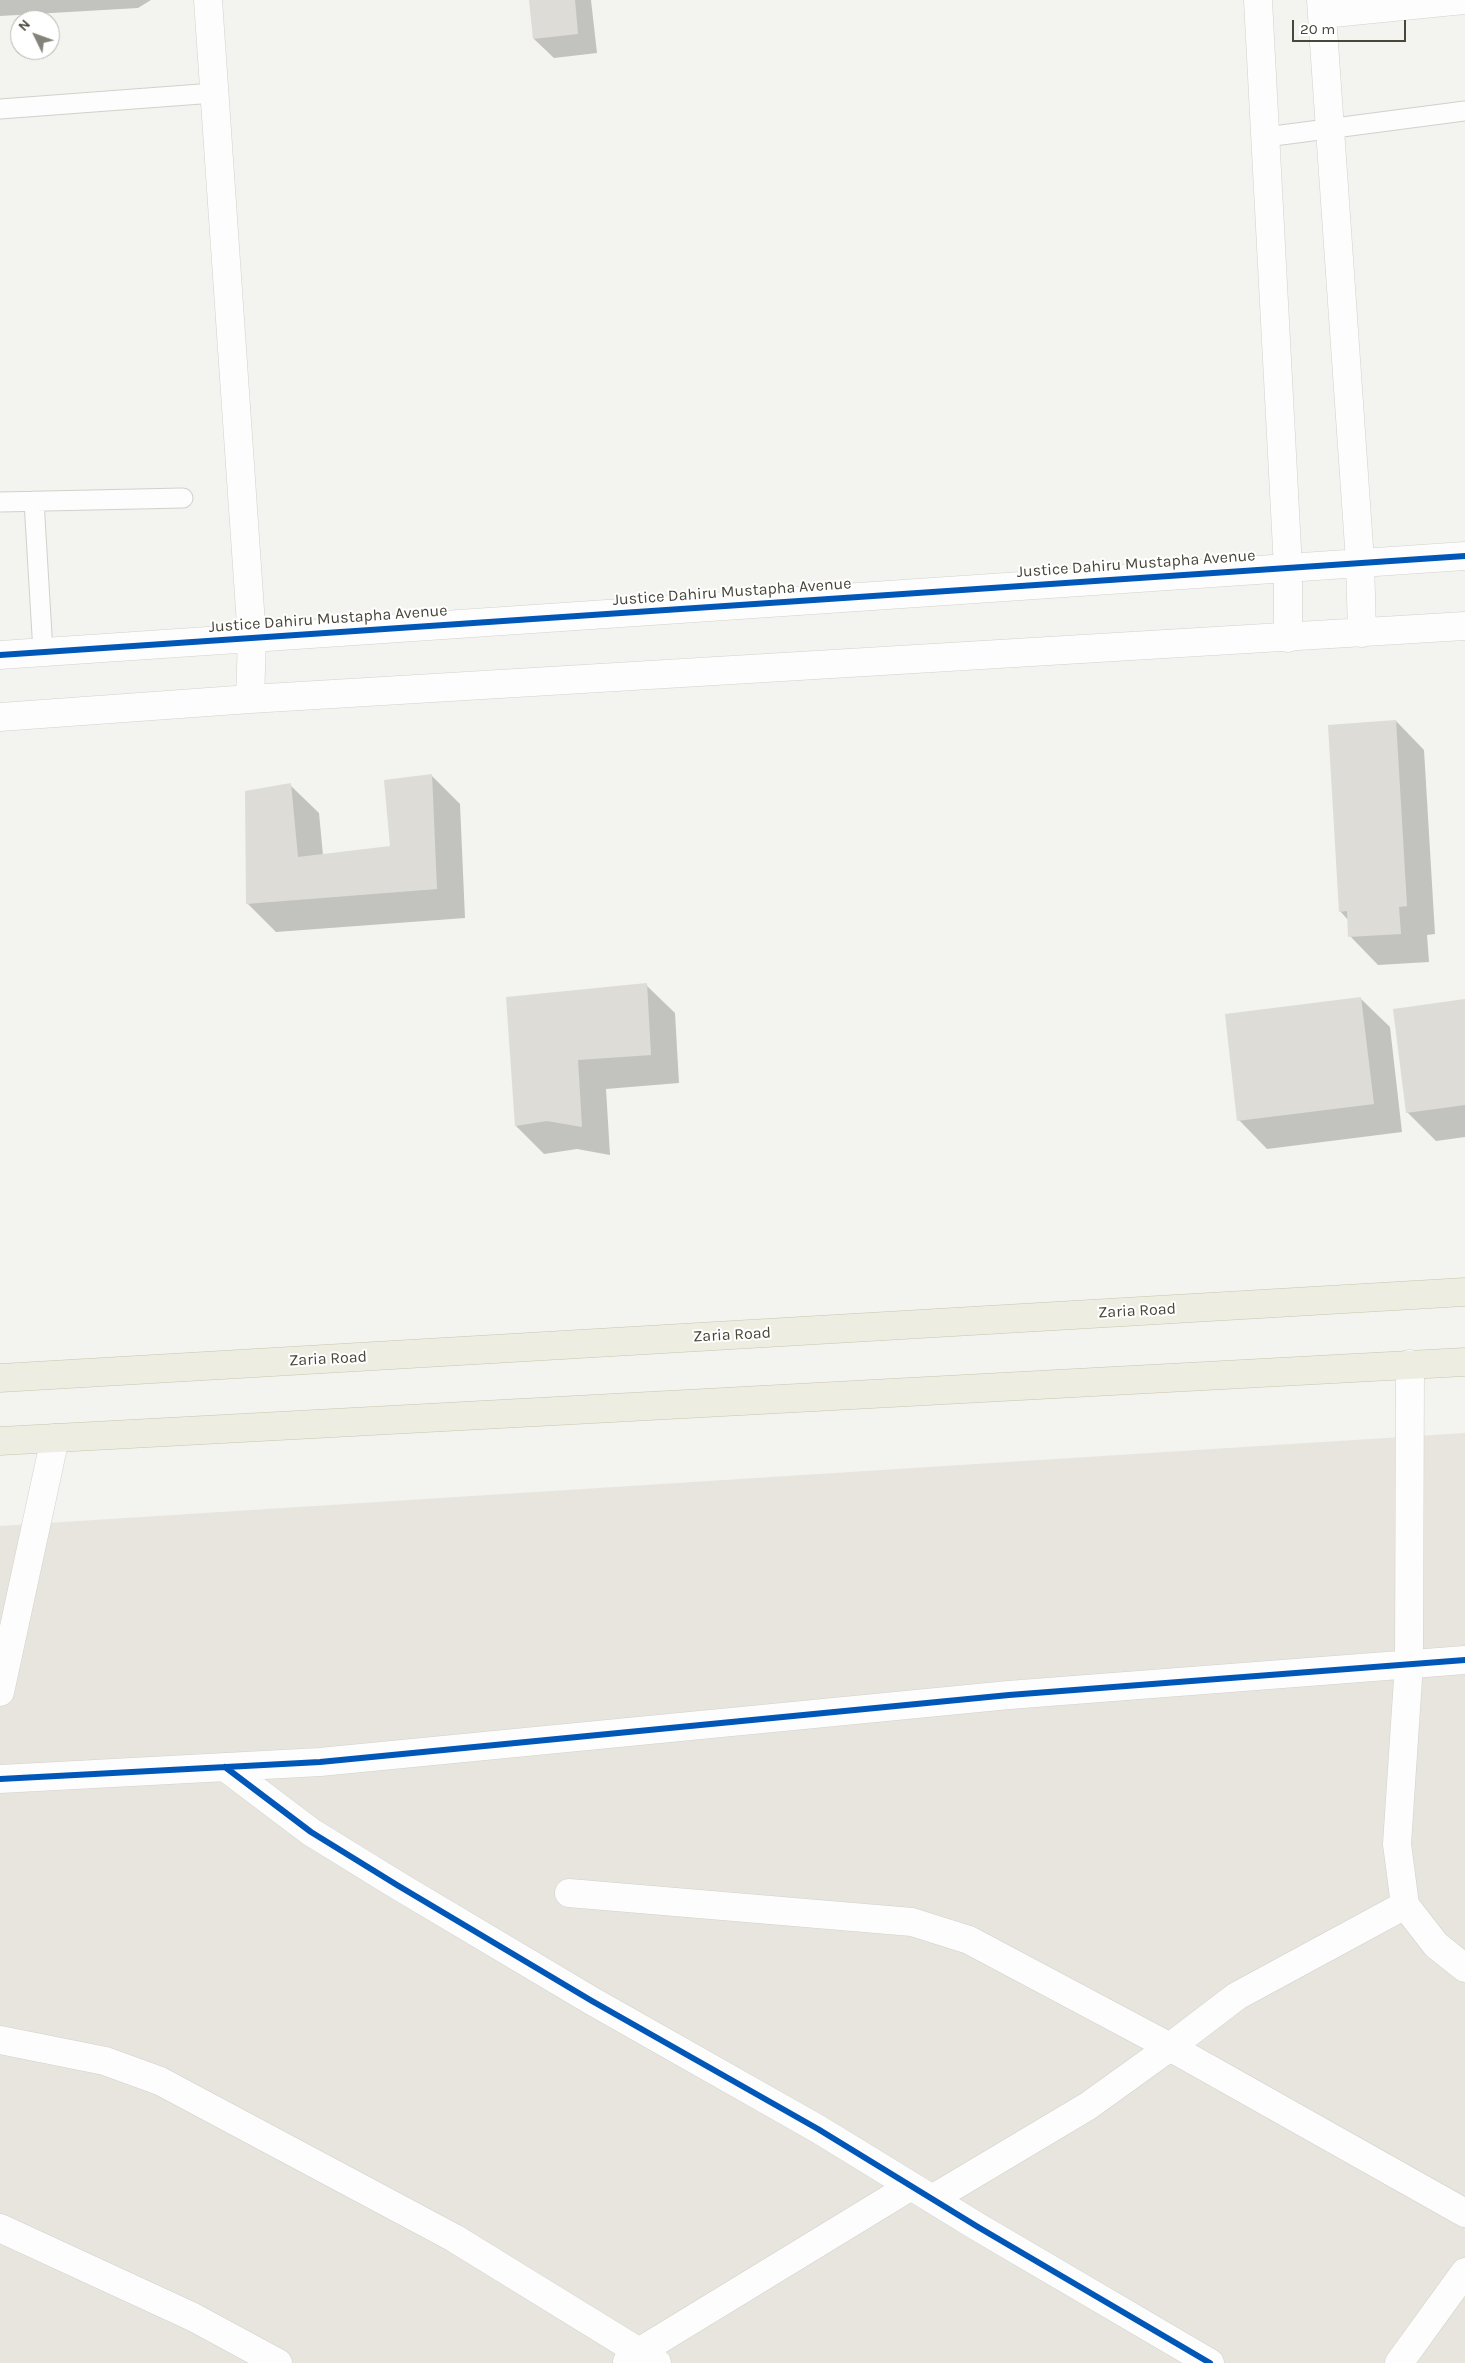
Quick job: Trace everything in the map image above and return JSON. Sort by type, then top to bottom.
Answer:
[{"type":"highway","name":"Zaria Road","points":[[0,1378],[1465,1292]]},
{"type":"highway","points":[[0,1441],[1465,1362]]},
{"type":"street","points":[[208,0],[252,639],[250,699]]},
{"type":"street","points":[[1258,0],[1288,568],[1288,638]]},
{"type":"street","points":[[1362,633],[1360,561],[1322,7],[1465,0]]},
{"type":"street","name":"Justice Dahiru Mustapha Avenue","points":[[0,655],[1288,568],[1360,561],[1465,556]]},
{"type":"street","points":[[0,717],[250,699],[1465,626]]},
{"type":"street","points":[[1410,1364],[1409,1664],[1397,1844],[1406,1905],[1436,1945],[1465,1968]]},
{"type":"street","points":[[0,1692],[55,1438]]},
{"type":"street","points":[[0,1779],[320,1762],[1009,1695],[1465,1660]]},
{"type":"street","points":[[226,1767],[311,1832],[397,1885],[592,2001],[818,2129],[1210,2363]]},
{"type":"street","points":[[569,1893],[912,1922],[969,1940],[1170,2047],[1465,2213]]},
{"type":"street","points":[[0,2040],[105,2061],[160,2081],[454,2238],[640,2359],[921,2192],[1088,2106],[1237,1996],[1406,1905]]},
{"type":"street","points":[[0,2228],[193,2317],[278,2363]]},
{"type":"street","points":[[1400,2363],[1465,2272]]},
{"type":"lane","points":[[0,109],[214,93]]},
{"type":"lane","points":[[1266,137],[1465,111]]},
{"type":"lane","points":[[0,502],[183,498]]},
{"type":"lane","points":[[34,501],[43,652]]},
{"type":"shaded area","points":[[1465,1433],[1465,2363],[0,2363],[0,1526]]},
{"type":"building","points":[[529,0],[575,0],[578,34],[533,39]]},
{"type":"building","points":[[1396,720],[1407,906],[1399,907],[1401,934],[1348,937],[1347,911],[1339,912],[1328,725]]},
{"type":"building","points":[[432,774],[437,889],[246,904],[245,791],[291,783],[298,857],[390,846],[384,780]]},
{"type":"building","points":[[647,983],[651,1055],[578,1060],[582,1127],[547,1121],[515,1126],[506,997]]},
{"type":"building","points":[[1361,997],[1374,1104],[1237,1121],[1225,1014]]},
{"type":"building","points":[[1465,999],[1465,1105],[1406,1113],[1393,1009]]},
{"type":"cycle path","points":[[0,655],[1465,556]]},
{"type":"cycle path","points":[[0,1779],[320,1762],[1009,1695],[1465,1660]]},
{"type":"cycle path","points":[[225,1767],[311,1832],[397,1885],[592,2001],[818,2129],[978,2227],[1210,2363]]}]
